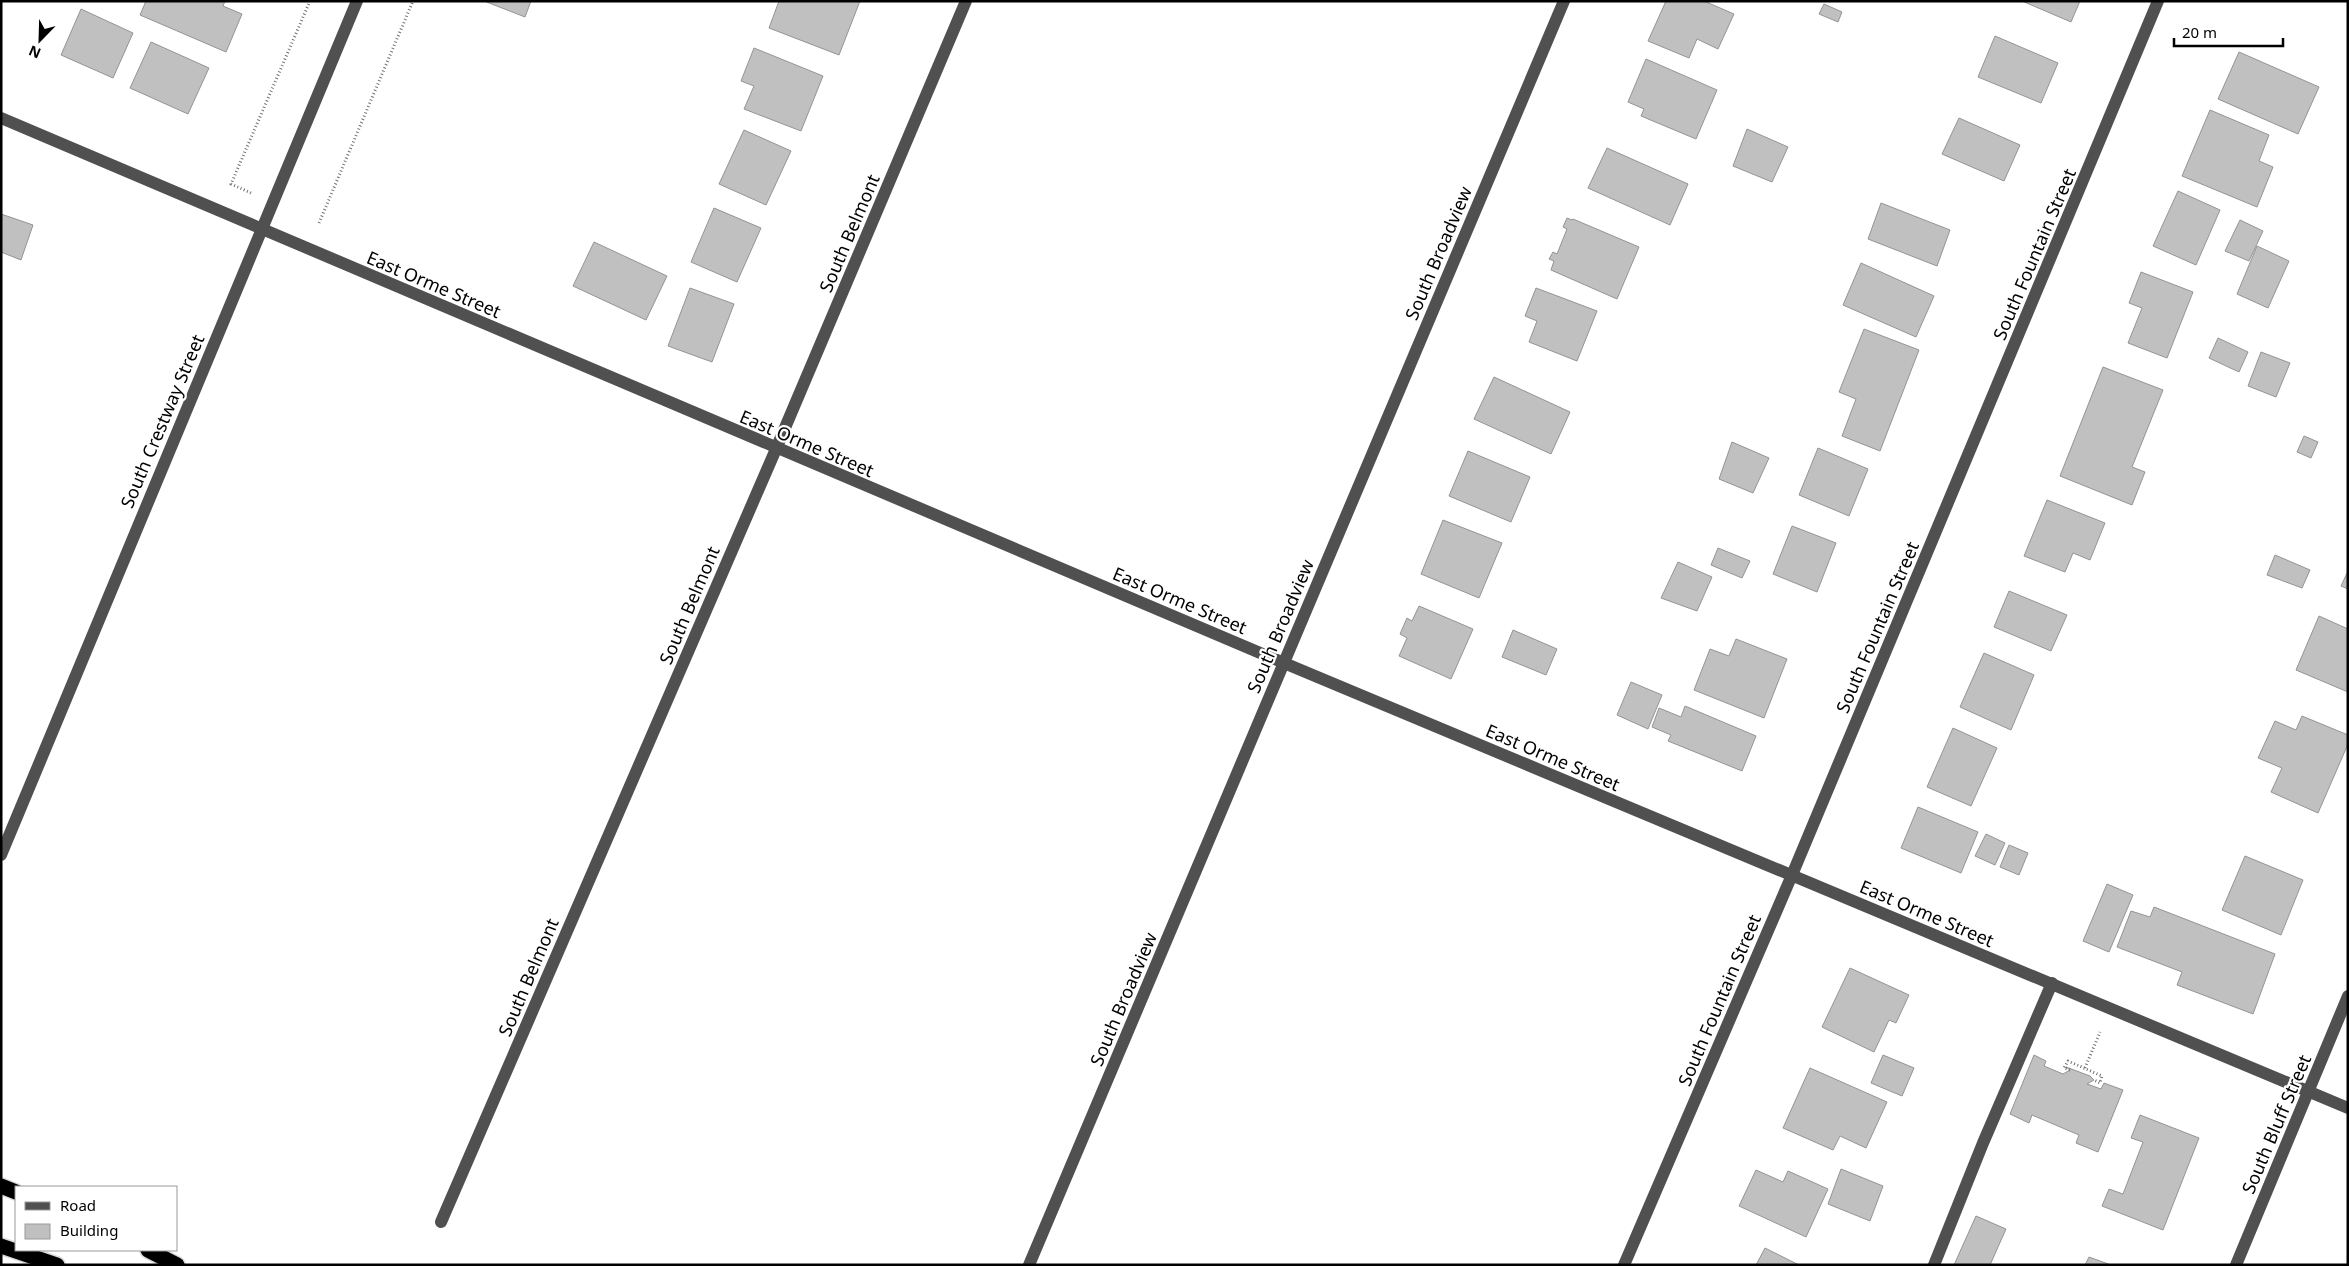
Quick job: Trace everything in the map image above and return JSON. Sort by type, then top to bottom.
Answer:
[{"type":"highway","points":[[1,1186],[15,1192]]},
{"type":"highway","points":[[1,1246],[15,1251]]},
{"type":"highway","points":[[16,1251],[57,1265]]},
{"type":"highway","points":[[150,1251],[178,1265]]},
{"type":"street","name":"South Crestway Street","points":[[1,856],[357,1]]},
{"type":"street","name":"South Belmont","points":[[441,1222],[776,449],[966,1]]},
{"type":"street","name":"South Broadview","points":[[1029,1265],[1564,1]]},
{"type":"street","name":"South Fountain Street","points":[[1624,1265],[1792,875],[2158,1]]},
{"type":"street","name":"East Orme Street","points":[[1,118],[776,449],[2348,1108]]},
{"type":"street","points":[[1934,1265],[1983,1143],[2052,983]]},
{"type":"street","name":"South Bluff Street","points":[[2236,1265],[2348,996]]},
{"type":"path","points":[[310,1],[231,184],[319,223],[413,1]]},
{"type":"path","points":[[2084,1068],[2110,1008]]},
{"type":"path","points":[[2070,1070],[2064,1068],[2068,1061],[2102,1076],[2100,1083],[2094,1080]]},
{"type":"building","points":[[146,1],[225,1],[223,6],[242,14],[226,52],[140,15]]},
{"type":"building","points":[[484,1],[531,1],[525,17]]},
{"type":"building","points":[[779,1],[860,1],[839,55],[769,28]]},
{"type":"building","points":[[1666,1],[1704,1],[1734,14],[1718,49],[1697,39],[1689,58],[1648,41]]},
{"type":"building","points":[[2022,1],[2080,1],[2071,22]]},
{"type":"building","points":[[1824,4],[1842,12],[1838,22],[1819,14]]},
{"type":"building","points":[[81,9],[133,33],[113,78],[61,55]]},
{"type":"building","points":[[1995,36],[2058,63],[2041,103],[1978,77]]},
{"type":"building","points":[[151,42],[209,68],[188,114],[130,88]]},
{"type":"building","points":[[754,48],[823,76],[801,131],[744,109],[754,86],[741,81]]},
{"type":"building","points":[[2239,52],[2319,87],[2298,134],[2218,99]]},
{"type":"building","points":[[1646,59],[1717,90],[1696,139],[1641,116],[1644,109],[1628,102]]},
{"type":"building","points":[[2210,110],[2269,135],[2259,161],[2273,167],[2257,207],[2182,176]]},
{"type":"building","points":[[1959,118],[2020,145],[2004,181],[1942,154]]},
{"type":"building","points":[[1747,129],[1788,147],[1772,182],[1733,166]]},
{"type":"building","points":[[744,130],[791,151],[766,205],[719,184]]},
{"type":"building","points":[[1607,148],[1688,184],[1670,225],[1588,188]]},
{"type":"building","points":[[2178,191],[2220,210],[2196,265],[2153,246]]},
{"type":"building","points":[[1881,203],[1950,230],[1937,266],[1868,239]]},
{"type":"building","points":[[714,208],[761,228],[737,282],[691,262]]},
{"type":"building","points":[[1,214],[33,225],[21,260],[1,252]]},
{"type":"building","points":[[1567,218],[1639,247],[1617,299],[1551,270],[1554,261],[1549,259],[1553,252],[1557,254],[1567,229],[1563,227]]},
{"type":"building","points":[[2240,220],[2263,231],[2249,261],[2225,251]]},
{"type":"building","points":[[594,242],[667,276],[646,320],[573,286]]},
{"type":"building","points":[[2257,246],[2289,261],[2268,308],[2237,294]]},
{"type":"building","points":[[1861,263],[1934,296],[1916,337],[1843,305]]},
{"type":"building","points":[[2141,272],[2193,292],[2167,358],[2128,343],[2142,308],[2129,303]]},
{"type":"building","points":[[690,288],[734,304],[712,362],[668,346]]},
{"type":"building","points":[[1536,288],[1597,311],[1577,361],[1529,342],[1537,321],[1525,316]]},
{"type":"building","points":[[1864,329],[1919,350],[1880,451],[1842,436],[1856,399],[1839,392]]},
{"type":"building","points":[[2218,338],[2248,352],[2239,372],[2209,358]]},
{"type":"building","points":[[2261,352],[2290,363],[2276,397],[2248,386]]},
{"type":"building","points":[[2103,367],[2163,390],[2132,467],[2145,472],[2132,505],[2060,476]]},
{"type":"building","points":[[1494,377],[1570,412],[1551,454],[1474,419]]},
{"type":"building","points":[[2304,436],[2318,442],[2311,458],[2297,452]]},
{"type":"building","points":[[1732,442],[1769,458],[1753,493],[1719,479]]},
{"type":"building","points":[[1818,448],[1868,469],[1849,516],[1799,495]]},
{"type":"building","points":[[1468,451],[1530,477],[1511,522],[1449,496]]},
{"type":"building","points":[[2047,500],[2105,523],[2090,560],[2073,553],[2065,572],[2024,556]]},
{"type":"building","points":[[1443,520],[1502,543],[1479,598],[1421,574]]},
{"type":"building","points":[[1792,526],[1836,543],[1817,592],[1773,574]]},
{"type":"building","points":[[1718,548],[1750,561],[1742,578],[1711,565]]},
{"type":"building","points":[[2275,555],[2310,570],[2302,588],[2267,575]]},
{"type":"building","points":[[1678,562],[1712,577],[1697,611],[1661,598]]},
{"type":"building","points":[[2348,571],[2348,589],[2341,586]]},
{"type":"building","points":[[2009,591],[2067,615],[2051,651],[1994,627]]},
{"type":"building","points":[[1419,606],[1473,629],[1451,679],[1399,656],[1407,638],[1400,634],[1407,618],[1412,621]]},
{"type":"building","points":[[2319,616],[2348,629],[2348,692],[2296,670]]},
{"type":"building","points":[[1513,630],[1557,649],[1546,675],[1502,657]]},
{"type":"building","points":[[1736,639],[1787,659],[1764,718],[1694,690],[1710,649],[1729,656]]},
{"type":"building","points":[[1984,653],[2034,675],[2011,730],[1960,707]]},
{"type":"building","points":[[1631,682],[1662,695],[1648,729],[1617,715]]},
{"type":"building","points":[[1685,706],[1756,736],[1742,771],[1668,741],[1671,735],[1652,727],[1659,708],[1681,717]]},
{"type":"building","points":[[2302,716],[2348,735],[2348,744],[2318,813],[2271,792],[2282,768],[2258,758],[2275,721],[2296,730]]},
{"type":"building","points":[[1953,728],[1997,748],[1971,806],[1927,787]]},
{"type":"building","points":[[1918,807],[1978,832],[1961,873],[1901,848]]},
{"type":"building","points":[[1986,834],[2005,843],[1995,865],[1975,856]]},
{"type":"building","points":[[2009,845],[2028,853],[2019,875],[2000,867]]},
{"type":"building","points":[[2245,856],[2303,880],[2281,935],[2222,910]]},
{"type":"building","points":[[2107,884],[2133,895],[2109,952],[2083,941]]},
{"type":"building","points":[[2154,907],[2275,954],[2253,1014],[2177,985],[2182,972],[2117,947],[2131,911],[2150,917]]},
{"type":"building","points":[[1850,968],[1909,995],[1896,1023],[1889,1020],[1874,1052],[1822,1027]]},
{"type":"building","points":[[1883,1055],[1914,1068],[1902,1096],[1871,1083]]},
{"type":"building","points":[[2034,1055],[2046,1061],[2044,1066],[2063,1074],[2070,1070],[2066,1067],[2090,1076],[2094,1080],[2087,1084],[2101,1089],[2104,1083],[2123,1090],[2098,1152],[2076,1143],[2079,1135],[2032,1115],[2029,1123],[2010,1114]]},
{"type":"building","points":[[1810,1068],[1887,1102],[1866,1148],[1840,1136],[1833,1150],[1783,1128]]},
{"type":"building","points":[[2140,1115],[2199,1138],[2163,1230],[2102,1206],[2109,1189],[2123,1194],[2143,1142],[2131,1138]]},
{"type":"building","points":[[1841,1169],[1883,1186],[1870,1221],[1828,1204]]},
{"type":"building","points":[[1756,1170],[1783,1182],[1788,1171],[1828,1189],[1806,1237],[1739,1206]]},
{"type":"building","points":[[1976,1216],[2006,1229],[1990,1265],[1954,1265]]},
{"type":"building","points":[[1765,1248],[1799,1265],[1756,1265]]},
{"type":"building","points":[[2089,1257],[2111,1265],[2085,1265]]}]
